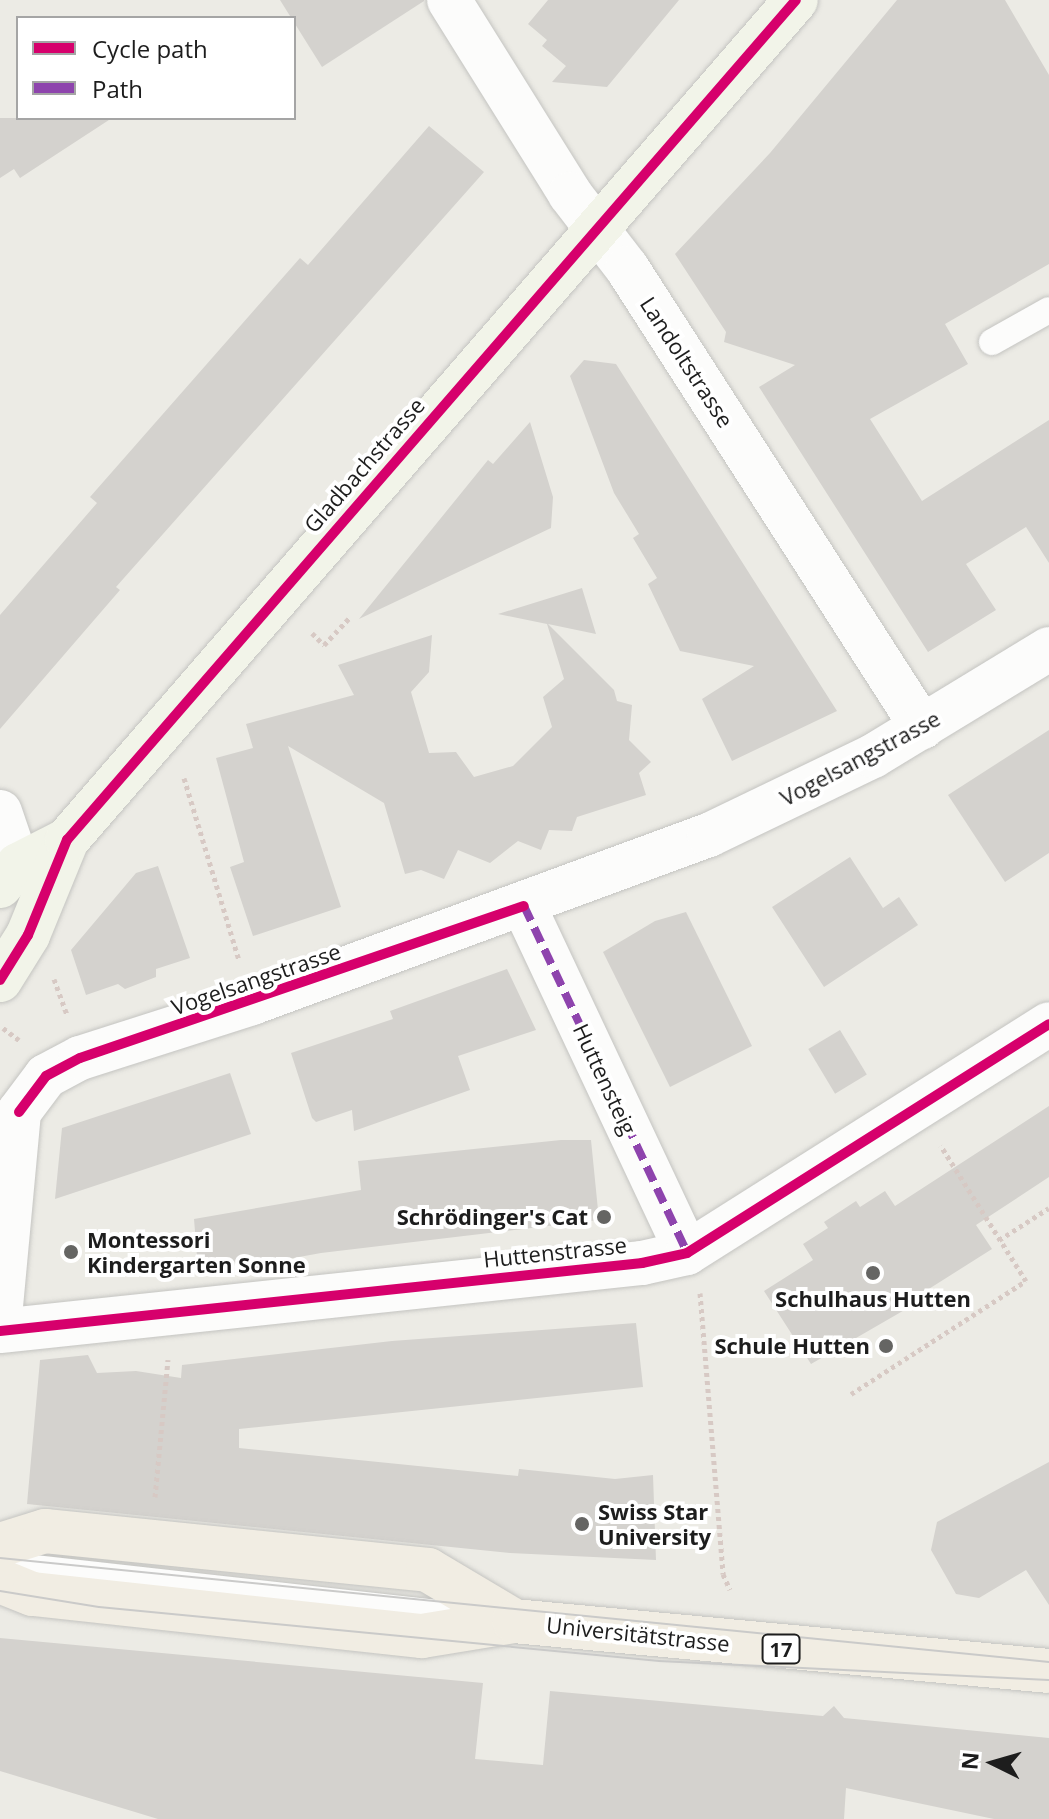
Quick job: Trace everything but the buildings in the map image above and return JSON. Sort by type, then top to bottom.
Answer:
[{"type":"main road","name":"Universitätstrasse","points":[[0,1545],[45,1531],[428,1570],[514,1621]]},
{"type":"main road","name":"Universitätstrasse","points":[[0,1581],[33,1594],[422,1636],[514,1621],[1044,1662]]},
{"type":"street","name":"Landoltstrasse","points":[[449,0],[922,727]]},
{"type":"street","name":"Gladbachstrasse","points":[[9,875],[67,840],[796,0]]},
{"type":"street","name":"Vogelsangstrasse","points":[[9,1113],[46,1076],[80,1058],[252,1003],[524,906],[709,835],[922,727],[1049,649]]},
{"type":"street","points":[[0,812],[9,875]]},
{"type":"street","name":"Gladbachstrasse","points":[[0,980],[28,935],[67,840]]},
{"type":"street","name":"Huttensteig","points":[[524,906],[693,1271]]},
{"type":"street","name":"Huttenstrasse","points":[[0,1331],[642,1263],[693,1271],[917,1108],[1049,1024]]},
{"type":"street","points":[[0,1317],[9,1113]]},
{"type":"lane","points":[[992,342],[1049,310]]},
{"type":"lane","name":"Gladbachstrasse","points":[[0,940],[67,840]]},
{"type":"lane","name":"Universitätstrasse","points":[[0,1564],[514,1621]]},
{"type":"path","points":[[312,633],[324,645],[349,618]]},
{"type":"path","points":[[184,778],[252,1003]]},
{"type":"path","points":[[49,963],[69,1020]]},
{"type":"path","points":[[851,1394],[1026,1281],[917,1108]]},
{"type":"path","points":[[999,1240],[1049,1208]]},
{"type":"path","points":[[693,1271],[723,1574],[730,1590]]},
{"type":"path","points":[[154,1507],[164,1402]]},
{"type":"tram line","points":[[0,1558],[1049,1662]]},
{"type":"tram line","points":[[0,1591],[99,1607],[659,1661],[1049,1680]]},
{"type":"marked path","points":[[524,906],[687,1253],[693,1249]]},
{"type":"cycle path","points":[[0,980],[28,935],[67,840],[796,0]]},
{"type":"cycle path","points":[[19,1112],[46,1076],[80,1058],[524,906]]},
{"type":"cycle path","points":[[0,1331],[642,1263],[687,1253],[1049,1024]]},
{"type":"place","name":"Schrödinger's Cat","points":[[604,1217]]},
{"type":"place","name":"Montessori Kindergarten Sonne","points":[[71,1252]]},
{"type":"place","name":"Schulhaus Hutten","points":[[873,1273]]},
{"type":"place","name":"Schule Hutten","points":[[886,1346]]},
{"type":"place","name":"Swiss Star University","points":[[582,1524]]}]
